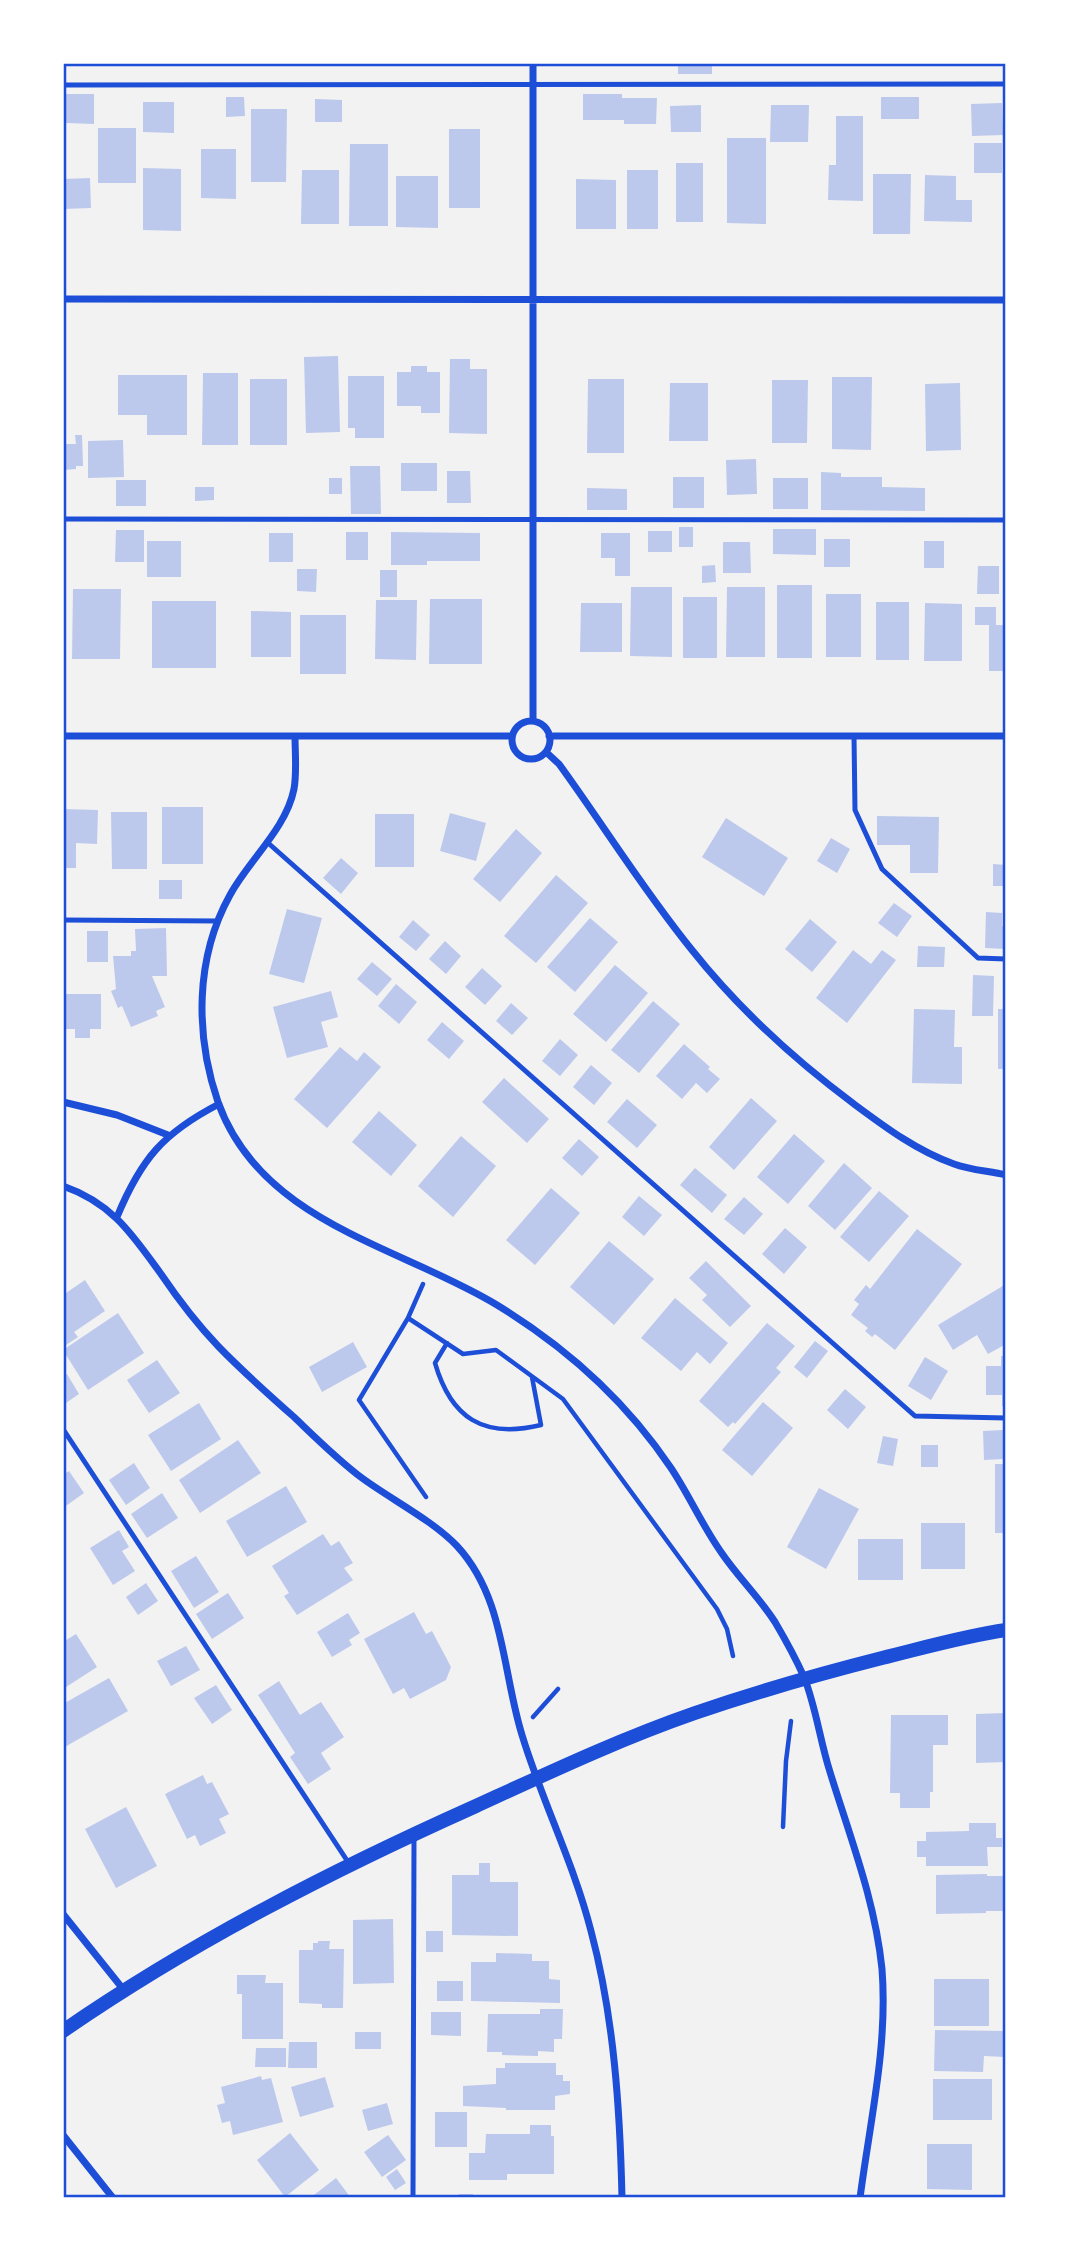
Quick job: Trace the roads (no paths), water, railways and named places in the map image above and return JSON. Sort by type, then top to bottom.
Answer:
[{"type":"main road","points":[[63,2031],[123,1989],[254,1914],[414,1833],[537,1778],[694,1713],[804,1678],[972,1635],[1006,1629]]},
{"type":"street","points":[[533,63],[533,721]]},
{"type":"street","points":[[63,299],[1006,300]]},
{"type":"street","points":[[533,721],[545,727],[550,736],[550,744],[546,752],[538,758],[525,758],[515,751],[512,736],[522,723],[533,721]]},
{"type":"street","points":[[63,736],[512,736]]},
{"type":"street","points":[[295,736],[293,794],[267,842],[235,887],[218,921],[204,974],[201,1001],[203,1035],[219,1104],[248,1157],[274,1184],[309,1210],[344,1232],[445,1276],[497,1305],[568,1353],[598,1381],[657,1449],[721,1552],[776,1624],[804,1678],[829,1768],[865,1878],[878,1934],[883,1987],[880,2071],[860,2198]]},
{"type":"street","points":[[550,736],[1006,736]]},
{"type":"street","points":[[546,752],[559,764],[692,951],[735,999],[781,1043],[830,1086],[882,1125],[919,1148],[955,1164],[1006,1175]]},
{"type":"street","points":[[63,1102],[117,1115],[168,1135]]},
{"type":"street","points":[[117,1217],[139,1171],[168,1135],[219,1104]]},
{"type":"street","points":[[63,1186],[97,1201],[117,1217],[138,1241],[188,1311],[225,1353],[360,1477],[442,1533],[467,1560],[500,1630],[516,1712],[537,1778],[575,1876],[592,1932],[614,2065],[622,2198]]},
{"type":"street","points":[[63,1913],[123,1989]]},
{"type":"street","points":[[63,2135],[113,2198]]},
{"type":"lane","points":[[63,85],[1006,84]]},
{"type":"lane","points":[[63,519],[1006,520]]},
{"type":"lane","points":[[854,736],[855,810],[882,869],[978,958],[1006,958]]},
{"type":"lane","points":[[267,842],[915,1416],[1006,1418]]},
{"type":"lane","points":[[63,920],[218,921]]},
{"type":"lane","points":[[63,1429],[350,1865]]},
{"type":"lane","points":[[413,2198],[414,1833]]}]
